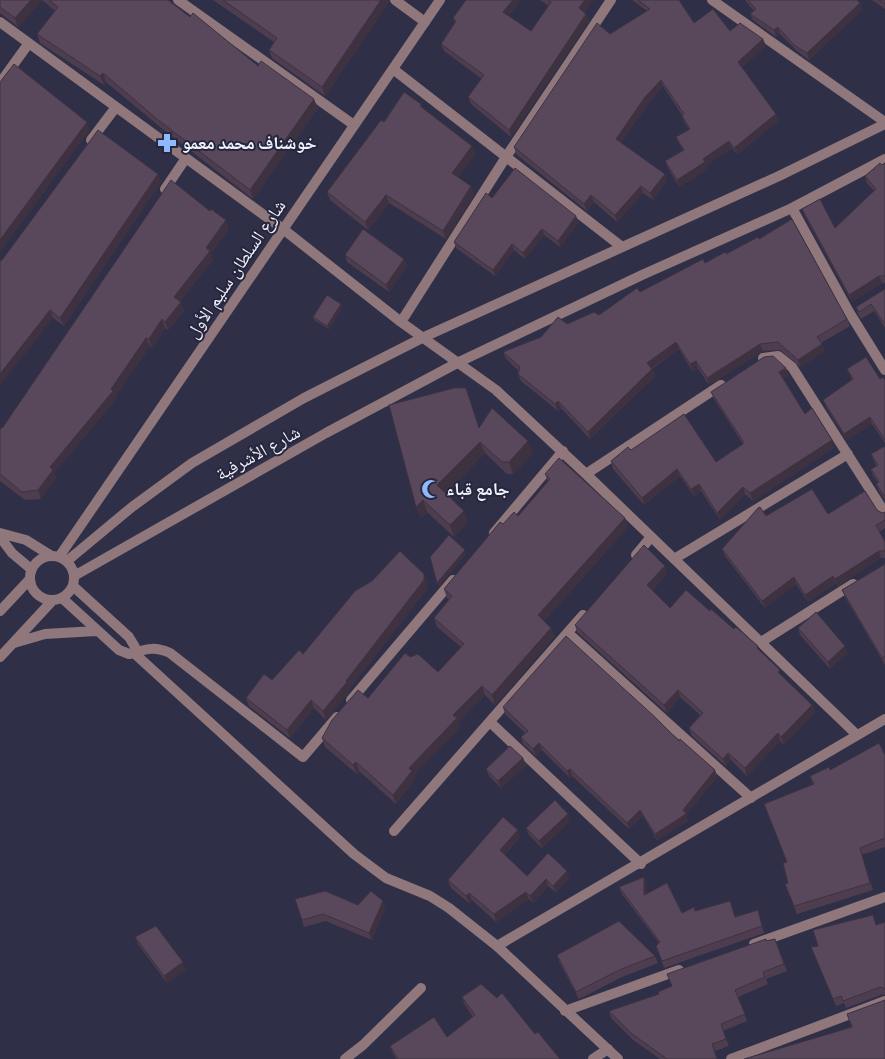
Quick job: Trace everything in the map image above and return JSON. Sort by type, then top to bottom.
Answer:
[{"type":"street","points":[[178,0],[354,125]]},
{"type":"street","points":[[395,0],[425,22]]},
{"type":"street","name":"شارع السلطان سليم الأول","points":[[59,558],[440,0]]},
{"type":"street","points":[[400,322],[506,157],[612,0]]},
{"type":"street","points":[[712,0],[885,123]]},
{"type":"street","points":[[0,22],[284,229],[400,322],[424,337],[496,390],[652,537],[857,735]]},
{"type":"street","points":[[0,83],[29,43]]},
{"type":"street","points":[[393,68],[622,247]]},
{"type":"street","points":[[87,146],[116,106]]},
{"type":"street","name":"شارع الأشرفية","points":[[59,558],[192,463],[304,398],[424,337],[780,176],[885,123]]},
{"type":"street","points":[[159,198],[186,158]]},
{"type":"street","name":"شارع الأشرفية","points":[[73,581],[326,433],[459,362],[642,275],[792,208],[885,159]]},
{"type":"street","points":[[792,208],[885,370]]},
{"type":"street","points":[[756,363],[764,358],[778,356],[792,367],[885,512]]},
{"type":"street","points":[[586,474],[732,379]]},
{"type":"street","points":[[487,541],[562,452]]},
{"type":"street","points":[[674,559],[848,454]]},
{"type":"street","points":[[0,533],[26,540],[59,558],[73,581],[129,637],[134,647],[134,653],[369,867],[386,878],[430,896],[497,946],[618,1059]]},
{"type":"street","points":[[0,537],[12,554],[31,574],[32,588],[37,594],[58,599],[124,653],[134,653],[149,648],[160,648],[170,653],[303,757],[461,571]]},
{"type":"street","points":[[626,566],[652,537]]},
{"type":"street","points":[[0,611],[31,574],[36,562],[59,558]]},
{"type":"street","points":[[761,642],[860,580]]},
{"type":"street","points":[[0,657],[58,599],[73,581]]},
{"type":"street","points":[[394,831],[594,603]]},
{"type":"street","points":[[14,642],[45,634],[96,631]]},
{"type":"street","points":[[568,633],[750,798]]},
{"type":"street","points":[[497,946],[885,720]]},
{"type":"street","points":[[490,722],[640,864]]},
{"type":"street","points":[[747,946],[885,898]]},
{"type":"street","points":[[565,1011],[692,966]]},
{"type":"street","points":[[345,1059],[363,1045],[421,988]]},
{"type":"street","points":[[730,1059],[885,1001]]},
{"type":"street","points":[[593,1059],[608,1049]]},
{"type":"building","points":[[0,0],[31,0],[15,18],[0,7]]},
{"type":"building","points":[[49,0],[168,0],[190,17],[193,13],[258,66],[261,61],[314,99],[250,190],[157,119],[103,73],[100,76],[37,34],[58,7]]},
{"type":"building","points":[[223,0],[381,0],[322,87],[269,50],[277,38]]},
{"type":"building","points":[[466,0],[513,0],[503,12],[531,31],[551,2],[548,0],[585,0],[579,8],[586,14],[509,130],[468,97],[484,75],[441,44],[456,21],[453,18]]},
{"type":"building","points":[[638,0],[679,0],[694,23],[713,9],[730,31],[740,23],[763,39],[738,62],[776,114],[734,148],[729,141],[703,159],[705,162],[677,180],[665,161],[684,150],[676,137],[690,129],[682,116],[684,114],[661,80],[645,97],[616,139],[665,174],[650,193],[641,186],[615,215],[591,195],[584,204],[514,147],[597,23],[610,34],[650,9]]},
{"type":"building","points":[[748,0],[857,0],[860,3],[807,53],[794,45],[778,27],[774,30],[750,14],[756,9]]},
{"type":"building","points":[[14,64],[87,122],[0,240],[0,82]]},
{"type":"building","points":[[404,92],[472,146],[452,173],[471,186],[443,231],[386,195],[365,222],[327,192],[381,120],[384,122]]},
{"type":"building","points":[[98,130],[158,174],[60,318],[50,310],[0,374],[0,261]]},
{"type":"building","points":[[880,163],[882,165],[885,163],[885,276],[879,276],[849,295],[802,209],[820,199],[835,228],[876,189],[865,176]]},
{"type":"building","points":[[515,168],[576,216],[558,241],[542,229],[523,253],[512,244],[493,270],[454,242],[486,193],[492,198]]},
{"type":"building","points":[[171,180],[210,211],[211,209],[226,220],[206,248],[210,251],[174,297],[181,302],[165,322],[162,319],[149,339],[146,338],[111,389],[113,391],[50,467],[53,470],[38,490],[22,492],[0,474],[0,429]]},
{"type":"building","points":[[792,219],[847,319],[817,337],[822,344],[798,360],[778,342],[760,344],[707,378],[696,361],[690,364],[676,342],[647,363],[652,369],[588,432],[558,401],[555,404],[518,374],[520,367],[503,352],[541,337],[558,317],[567,324],[594,312],[599,315],[637,288],[640,292],[703,259],[705,263],[725,252],[726,254],[758,237],[759,239]]},
{"type":"building","points":[[363,229],[404,259],[386,285],[345,255]]},
{"type":"building","points":[[885,289],[884,323],[871,304],[859,312],[856,307]]},
{"type":"building","points":[[327,295],[341,304],[327,326],[313,317]]},
{"type":"building","points":[[773,356],[786,368],[779,372],[805,414],[812,408],[832,440],[750,493],[743,487],[717,513],[699,484],[691,489],[677,469],[642,498],[611,461],[628,447],[631,450],[684,414],[716,462],[743,444],[743,441],[711,392],[764,357]]},
{"type":"building","points":[[866,357],[880,379],[883,377],[885,380],[885,440],[870,417],[844,434],[823,400],[853,379],[847,369]]},
{"type":"building","name":"جامع قباء","points":[[454,388],[466,388],[479,428],[492,408],[528,441],[509,462],[502,462],[480,442],[437,485],[464,511],[450,525],[423,500],[416,507],[389,405]]},
{"type":"building","points":[[885,446],[885,497],[876,484],[879,482],[871,469],[878,465],[871,454]]},
{"type":"building","points":[[559,458],[625,518],[538,615],[551,628],[492,695],[482,686],[453,715],[457,718],[409,768],[412,771],[393,795],[356,762],[353,765],[322,738],[332,720],[358,690],[368,698],[405,653],[410,657],[418,654],[438,672],[464,644],[434,618],[452,596],[444,589],[500,522],[503,524],[514,512],[518,516],[550,479],[545,474]]},
{"type":"building","points":[[812,489],[828,514],[865,491],[877,510],[882,513],[885,512],[885,520],[876,525],[885,542],[885,551],[879,551],[835,579],[833,576],[805,595],[794,577],[762,601],[722,549],[758,508],[760,507],[766,516]]},
{"type":"building","points":[[449,535],[465,550],[437,583],[430,557]]},
{"type":"building","points":[[644,545],[665,566],[647,585],[670,608],[686,590],[710,611],[711,609],[734,629],[736,627],[758,646],[757,648],[780,670],[778,672],[812,705],[781,737],[778,733],[745,768],[728,753],[723,759],[689,728],[703,713],[678,690],[664,705],[575,625]]},
{"type":"building","points":[[400,551],[424,574],[424,580],[323,711],[311,700],[287,730],[246,698],[264,674],[272,680],[299,650],[303,654],[355,591],[372,581]]},
{"type":"building","points":[[885,564],[885,656],[882,658],[842,590]]},
{"type":"building","points":[[816,612],[845,646],[828,662],[798,628]]},
{"type":"building","points":[[566,636],[679,741],[680,739],[715,770],[683,810],[686,814],[655,834],[640,810],[627,823],[570,769],[567,771],[539,743],[533,749],[521,737],[528,731],[503,707]]},
{"type":"building","points":[[879,743],[885,755],[885,838],[860,848],[870,883],[794,906],[785,884],[788,883],[783,863],[787,862],[764,804],[814,784],[810,776],[829,767],[830,770]]},
{"type":"building","points":[[510,746],[523,758],[498,781],[486,769]]},
{"type":"building","points":[[555,800],[568,814],[539,841],[526,828]]},
{"type":"building","points":[[503,817],[518,830],[500,850],[527,876],[548,853],[567,871],[553,886],[546,879],[530,896],[526,892],[494,914],[469,893],[466,896],[448,880]]},
{"type":"building","points":[[644,877],[644,895],[667,883],[682,913],[694,907],[695,911],[730,901],[735,917],[758,910],[762,926],[662,961],[656,946],[660,942],[619,887]]},
{"type":"building","points":[[325,891],[358,905],[371,891],[383,901],[369,933],[323,914],[302,920],[295,899]]},
{"type":"building","points":[[873,915],[876,925],[885,922],[885,989],[880,987],[843,1001],[841,996],[833,999],[811,947],[818,946],[813,930]]},
{"type":"building","points":[[619,921],[655,956],[619,970],[576,992],[557,955]]},
{"type":"building","points":[[156,926],[183,962],[164,976],[135,937]]},
{"type":"building","points":[[766,939],[766,941],[775,939],[784,964],[763,972],[765,977],[735,990],[745,1014],[721,1024],[726,1039],[712,1044],[717,1059],[667,1059],[631,1033],[609,1011],[659,994],[658,992],[672,986],[667,974]]},
{"type":"building","points":[[481,984],[497,998],[502,993],[535,1034],[538,1032],[560,1059],[398,1059],[390,1046],[434,1017],[447,1037],[475,1015],[462,997]]},
{"type":"building","points":[[885,1000],[885,1059],[744,1059],[852,1027],[847,1014]]},
{"type":"place","name":"خوشناف محمد معمو","points":[[167,143]]},
{"type":"place","name":"جامع قباء","points":[[431,489]]}]
